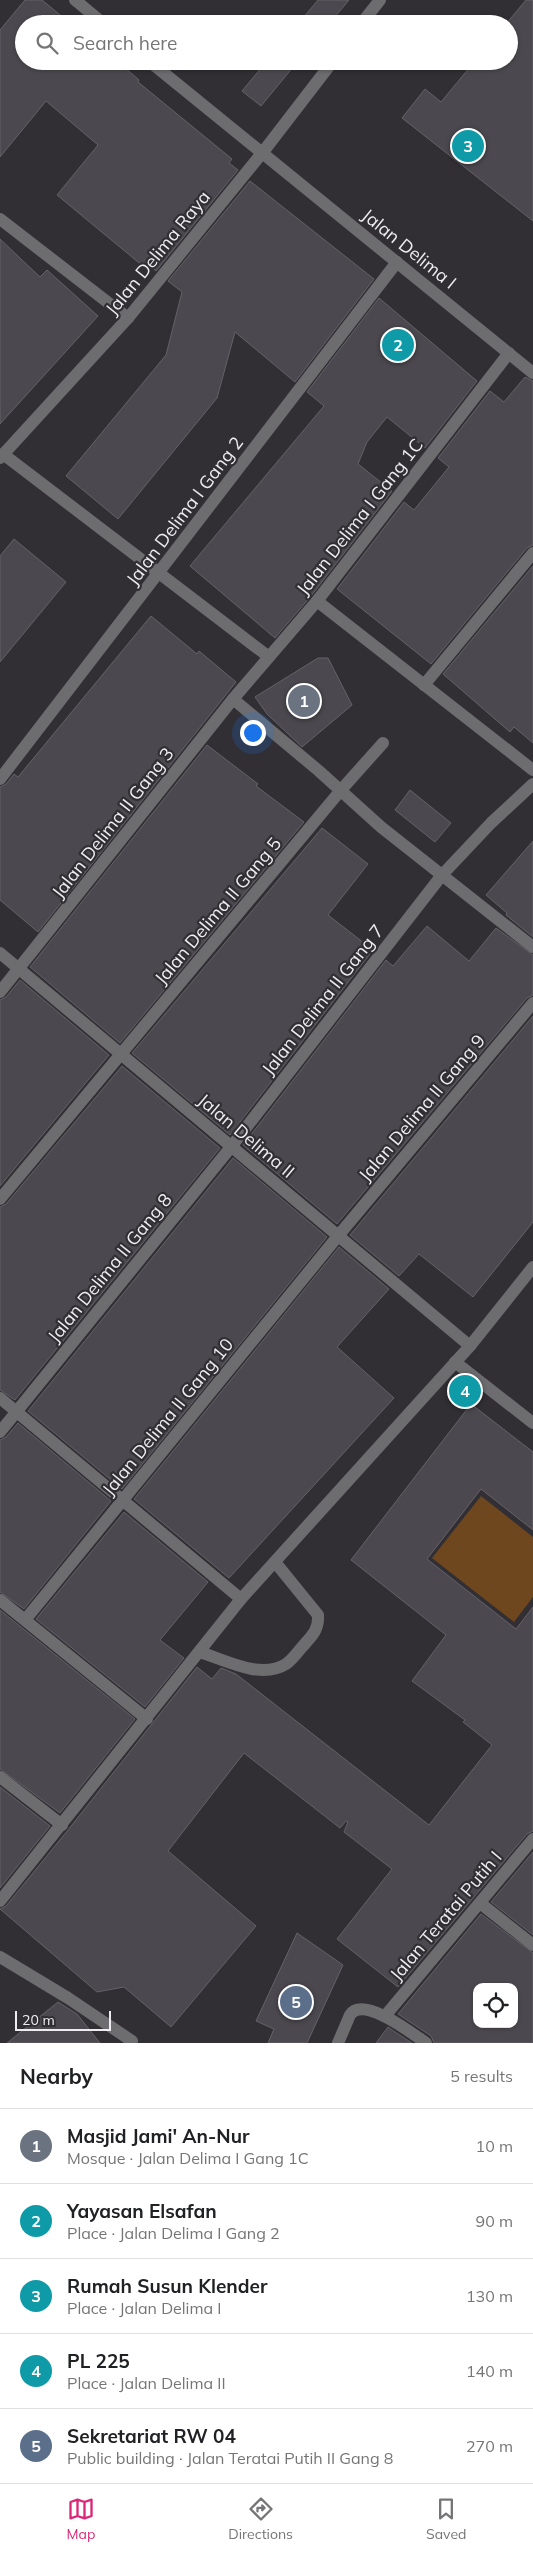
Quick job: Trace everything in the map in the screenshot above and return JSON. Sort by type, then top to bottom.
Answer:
[{"type":"street","points":[[75,0],[93,15]]},
{"type":"street","points":[[368,15],[380,0]]},
{"type":"street","name":"Jalan Delima I","points":[[160,70],[533,373]]},
{"type":"street","name":"Jalan Delima Raya","points":[[1,456],[128,318],[263,152],[325,70]]},
{"type":"street","points":[[0,218],[128,318]]},
{"type":"street","name":"Jalan Delima I Gang 2","points":[[0,780],[397,262]]},
{"type":"street","name":"Jalan Delima I Gang 1C","points":[[233,700],[317,601],[509,353]]},
{"type":"street","points":[[1,456],[160,573],[269,657]]},
{"type":"street","points":[[424,685],[533,553]]},
{"type":"street","points":[[317,601],[533,770]]},
{"type":"street","points":[[233,700],[341,790],[381,827],[533,946]]},
{"type":"street","name":"Jalan Delima II Gang 3","points":[[0,992],[233,700]]},
{"type":"street","name":"Jalan Delima II Gang 5","points":[[0,1199],[341,790],[383,743]]},
{"type":"street","name":"Jalan Delima II Gang 7","points":[[231,1147],[442,875],[491,823],[533,784]]},
{"type":"street","name":"Jalan Delima II","points":[[0,953],[470,1346]]},
{"type":"street","name":"Jalan Delima II Gang 9","points":[[338,1236],[533,1003]]},
{"type":"street","name":"Jalan Delima II Gang 8","points":[[0,1432],[231,1147]]},
{"type":"street","name":"Jalan Delima II Gang 10","points":[[25,1620],[338,1236]]},
{"type":"street","points":[[0,1901],[241,1599],[470,1346],[533,1267]]},
{"type":"street","points":[[455,1362],[533,1423]]},
{"type":"street","points":[[0,1398],[241,1599]]},
{"type":"street","points":[[200,1652],[258,1670],[272,1670],[286,1664],[315,1633],[319,1625],[318,1615],[275,1562]]},
{"type":"street","points":[[0,1600],[147,1719]]},
{"type":"street","points":[[0,1777],[62,1825]]},
{"type":"street","name":"Jalan Teratai Putih I","points":[[385,2016],[533,1839]]},
{"type":"street","points":[[480,1903],[533,1945]]},
{"type":"street","points":[[0,1957],[68,1998],[132,2041]]},
{"type":"street","points":[[338,2043],[352,2011],[360,2008],[385,2016],[426,2043]]},
{"type":"shaded area","points":[[481,1496],[533,1537],[533,1597],[514,1622],[432,1558]]},
{"type":"building","points":[[25,0],[42,0],[60,15],[15,15],[15,70],[127,70],[139,80],[138,82],[232,159],[229,163],[238,170],[156,271],[147,263],[144,267],[57,195],[98,145],[46,101],[0,157],[0,30]]},
{"type":"building","points":[[318,0],[349,0],[336,15],[306,15]]},
{"type":"building","points":[[526,0],[533,0],[533,221],[402,118],[425,89],[441,102],[468,70],[518,70],[518,15],[514,15]]},
{"type":"building","points":[[260,70],[291,70],[261,106],[242,91]]},
{"type":"building","points":[[250,181],[374,279],[295,382],[235,332],[217,398],[118,519],[66,476],[166,355],[182,292],[168,281]]},
{"type":"building","points":[[0,239],[40,277],[47,270],[98,316],[0,424]]},
{"type":"building","points":[[379,298],[477,381],[425,448],[387,417],[367,442],[358,464],[392,491],[311,596],[275,638],[190,566],[324,406],[307,392]]},
{"type":"building","points":[[525,377],[533,381],[533,545],[527,548],[431,664],[337,589],[404,502],[414,510],[449,467],[438,458],[490,391],[504,402]]},
{"type":"building","points":[[14,539],[66,582],[0,662],[0,556]]},
{"type":"building","points":[[533,566],[533,743],[514,727],[510,732],[443,674]]},
{"type":"building","points":[[151,616],[197,654],[199,651],[236,682],[38,932],[0,900],[0,787],[6,784],[14,774],[18,777]]},
{"type":"building","points":[[318,658],[328,658],[352,705],[302,747],[267,714],[255,697]]},
{"type":"building","points":[[207,745],[258,784],[256,786],[304,822],[120,1043],[30,967]]},
{"type":"building","points":[[410,790],[451,823],[435,842],[395,810]]},
{"type":"building","points":[[322,828],[368,864],[328,915],[373,950],[230,1135],[132,1053]]},
{"type":"building","points":[[533,841],[533,937],[506,915],[507,913],[486,895]]},
{"type":"building","points":[[427,926],[469,961],[496,928],[533,955],[533,995],[527,998],[337,1224],[243,1145],[386,960],[393,966]]},
{"type":"building","points":[[20,980],[109,1055],[0,1186],[0,1000],[6,997]]},
{"type":"building","points":[[533,1016],[533,1222],[473,1297],[419,1254],[399,1276],[350,1235]]},
{"type":"building","points":[[122,1066],[220,1148],[15,1400],[0,1390],[0,1207],[6,1204]]},
{"type":"building","points":[[233,1158],[327,1237],[122,1489],[28,1411]]},
{"type":"building","points":[[339,1247],[389,1289],[337,1347],[394,1398],[229,1578],[134,1499]]},
{"type":"building","points":[[471,1404],[533,1452],[533,1530],[481,1489],[427,1559],[516,1629],[533,1607],[533,1831],[527,1834],[398,1987],[337,1939],[392,1869],[344,1832],[348,1822],[346,1821],[340,1828],[244,1753],[168,1851],[256,1926],[171,2027],[124,1987],[97,1992],[0,1909],[6,1906],[68,1830],[197,1667],[212,1679],[221,1668],[236,1674],[429,1825],[492,1745],[463,1722],[465,1720],[412,1681],[446,1635],[351,1560]]},
{"type":"building","points":[[18,1423],[111,1501],[24,1609],[0,1592],[0,1440],[6,1437]]},
{"type":"building","points":[[124,1512],[208,1582],[160,1640],[184,1658],[145,1707],[36,1619]]},
{"type":"building","points":[[0,1610],[135,1719],[60,1813],[0,1769]]},
{"type":"building","points":[[0,1787],[50,1826],[0,1888]]},
{"type":"building","points":[[533,1852],[533,1935],[491,1902]]},
{"type":"building","points":[[481,1914],[533,1953],[533,2043],[434,2043],[431,2036],[398,2014]]},
{"type":"building","points":[[297,1933],[343,1965],[307,2043],[268,2043],[274,2029],[256,2021]]},
{"type":"building","points":[[58,2002],[77,2014],[100,2043],[7,2043]]},
{"type":"building","points":[[388,2027],[395,2032],[412,2043],[376,2043]]},
{"type":"place","name":"Rumah Susun Klender","points":[[468,146]]},
{"type":"place","name":"Yayasan Elsafan","points":[[398,345]]},
{"type":"place","name":"Masjid Jami' An-Nur","points":[[304,701]]},
{"type":"place","name":"PL 225","points":[[465,1391]]},
{"type":"place","name":"Sekretariat RW 04","points":[[296,2002]]}]
